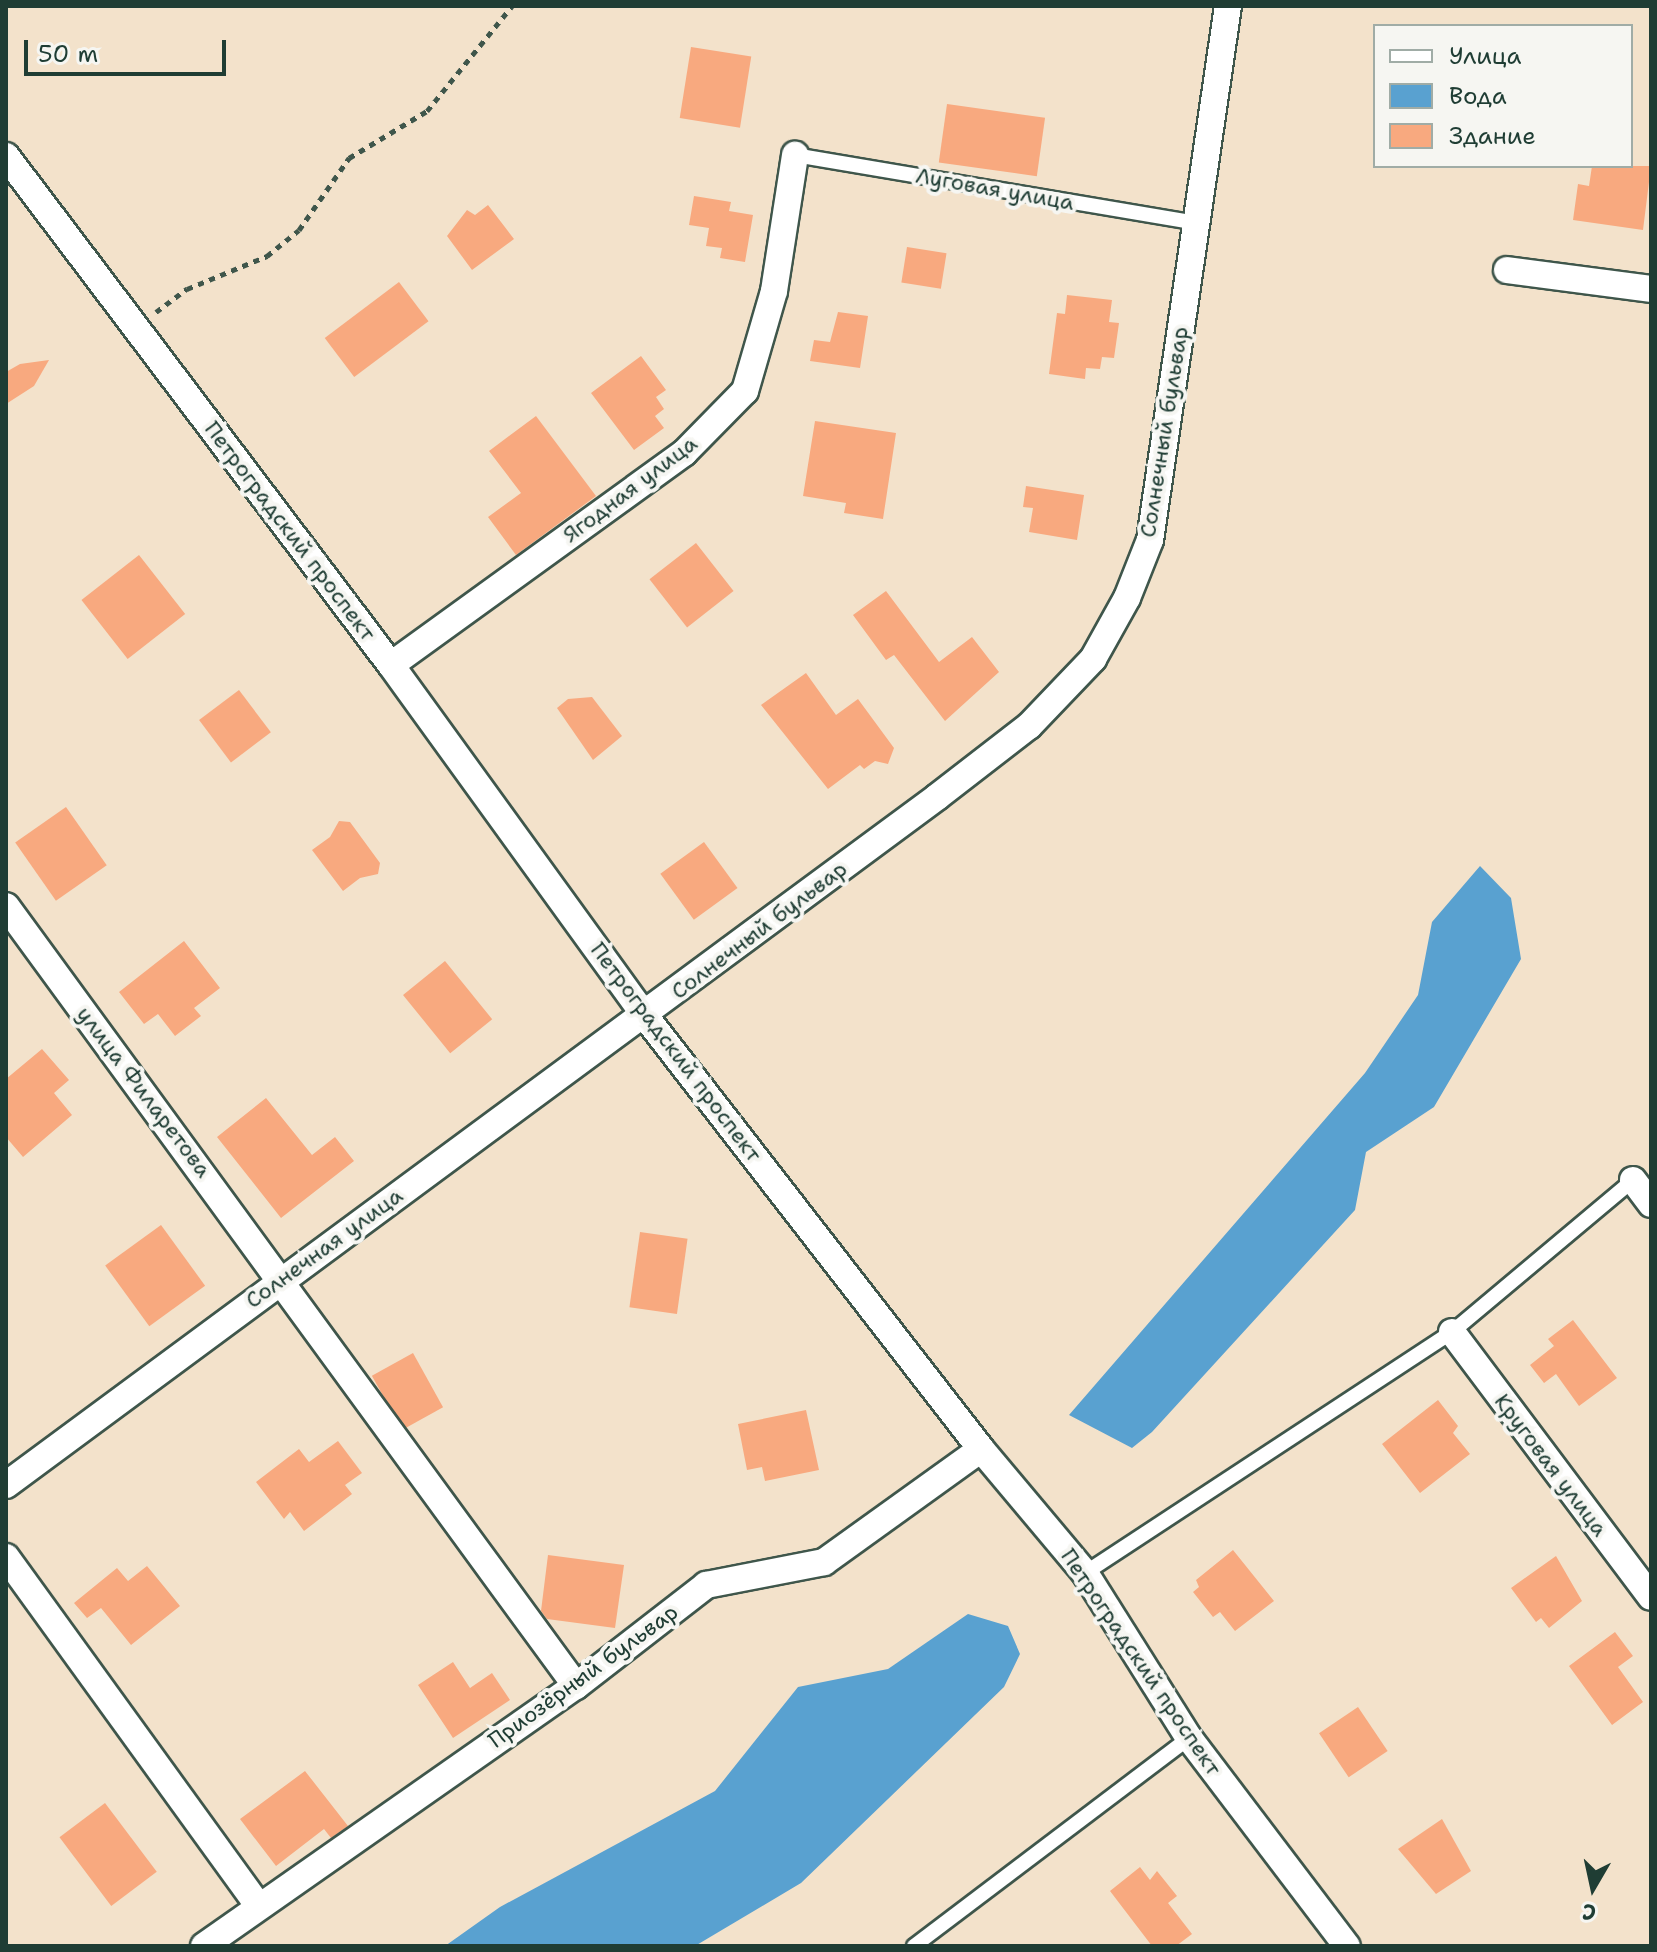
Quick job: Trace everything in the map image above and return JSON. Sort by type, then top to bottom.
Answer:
[{"type":"street","name":"Солнечный бульвар","points":[[645,1016],[1029,726],[1093,659],[1127,598],[1150,540],[1228,6]]},
{"type":"street","name":"Ягодная улица","points":[[391,665],[684,453],[745,391],[774,291],[795,155]]},
{"type":"street","name":"Петроградский проспект","points":[[6,156],[391,665],[645,1016],[981,1449],[1085,1573],[1189,1738],[1347,1946]]},
{"type":"street","points":[[1507,270],[1651,289]]},
{"type":"street","name":"улица Филаретова","points":[[6,906],[282,1278],[576,1686]]},
{"type":"street","name":"Солнечная улица","points":[[6,1485],[282,1278],[645,1016]]},
{"type":"street","points":[[1633,1180],[1651,1204]]},
{"type":"street","name":"Круговая улица","points":[[1452,1332],[1651,1597]]},
{"type":"street","name":"Приозёрный бульвар","points":[[204,1946],[258,1905],[576,1686],[706,1585],[824,1562],[981,1449]]},
{"type":"street","points":[[6,1557],[258,1905]]},
{"type":"lane","name":"Луговая улица","points":[[795,155],[1195,223]]},
{"type":"lane","points":[[1085,1573],[1452,1332],[1633,1180]]},
{"type":"lane","points":[[914,1946],[1189,1738]]},
{"type":"path","points":[[136,327],[187,289],[267,256],[299,230],[349,158],[427,111],[512,6]]},
{"type":"water","points":[[1480,866],[1511,898],[1521,959],[1434,1107],[1366,1152],[1355,1210],[1152,1432],[1132,1448],[1069,1415],[1365,1073],[1418,995],[1432,922]]},
{"type":"water","points":[[968,1614],[1008,1626],[1020,1654],[1004,1687],[801,1883],[695,1946],[445,1946],[500,1907],[715,1791],[798,1687],[888,1669]]},
{"type":"building","points":[[691,47],[751,57],[740,128],[680,118]]},
{"type":"building","points":[[947,104],[1045,118],[1037,176],[939,162]]},
{"type":"building","points":[[1651,166],[1643,230],[1573,220],[1578,184],[1589,186],[1592,168]]},
{"type":"building","points":[[694,196],[731,202],[729,211],[753,215],[745,262],[720,258],[722,248],[706,246],[709,228],[689,225]]},
{"type":"building","points":[[488,205],[514,239],[472,270],[447,236],[467,210],[475,215]]},
{"type":"building","points":[[907,247],[947,253],[941,289],[901,283]]},
{"type":"building","points":[[399,282],[428,321],[354,377],[325,338]]},
{"type":"building","points":[[1067,295],[1112,300],[1109,322],[1119,323],[1114,358],[1102,357],[1100,369],[1086,368],[1085,379],[1049,374],[1057,313],[1065,314]]},
{"type":"building","points":[[838,312],[868,316],[860,368],[810,361],[814,340],[830,342]]},
{"type":"building","points":[[641,356],[666,390],[656,397],[664,409],[655,416],[664,428],[634,450],[591,393]]},
{"type":"building","points":[[49,360],[34,386],[6,404],[6,372],[20,364]]},
{"type":"building","points":[[536,416],[596,496],[516,555],[488,517],[521,493],[489,451]]},
{"type":"building","points":[[815,421],[896,433],[883,519],[844,513],[846,503],[803,496]]},
{"type":"building","points":[[1026,486],[1084,495],[1077,540],[1029,532],[1033,508],[1023,507]]},
{"type":"building","points":[[696,543],[734,591],[687,627],[650,579]]},
{"type":"building","points":[[139,555],[185,614],[128,659],[81,600]]},
{"type":"building","points":[[886,591],[939,662],[972,637],[999,672],[945,721],[894,655],[886,660],[853,615]]},
{"type":"building","points":[[806,673],[836,715],[858,699],[894,748],[888,764],[875,761],[864,769],[860,765],[828,789],[761,705]]},
{"type":"building","points":[[239,690],[271,732],[231,762],[199,720]]},
{"type":"building","points":[[592,697],[622,736],[593,760],[557,708],[568,699]]},
{"type":"building","points":[[66,807],[107,865],[56,901],[15,843]]},
{"type":"building","points":[[339,821],[350,822],[380,863],[378,874],[360,878],[343,891],[312,850],[330,837]]},
{"type":"building","points":[[704,842],[738,888],[694,920],[660,874]]},
{"type":"building","points":[[184,941],[220,988],[194,1008],[201,1016],[175,1036],[158,1014],[144,1024],[119,992]]},
{"type":"building","points":[[445,961],[492,1019],[450,1053],[403,995]]},
{"type":"building","points":[[42,1049],[69,1080],[54,1093],[72,1115],[23,1157],[6,1137],[6,1079]]},
{"type":"building","points":[[266,1098],[312,1155],[335,1137],[354,1161],[281,1218],[217,1137]]},
{"type":"building","points":[[161,1225],[205,1286],[149,1326],[105,1266]]},
{"type":"building","points":[[640,1232],[688,1239],[677,1314],[629,1307]]},
{"type":"building","points":[[1573,1320],[1617,1378],[1579,1406],[1556,1374],[1544,1383],[1530,1365],[1554,1346],[1548,1339]]},
{"type":"building","points":[[413,1353],[443,1407],[402,1430],[372,1376]]},
{"type":"building","points":[[1438,1400],[1458,1426],[1453,1433],[1470,1454],[1420,1493],[1382,1444]]},
{"type":"building","points":[[806,1410],[819,1470],[765,1481],[762,1467],[747,1470],[738,1424]]},
{"type":"building","points":[[338,1441],[362,1473],[345,1485],[352,1494],[304,1531],[290,1512],[284,1519],[256,1482],[299,1449],[309,1462]]},
{"type":"building","points":[[1233,1550],[1274,1601],[1235,1631],[1220,1612],[1213,1617],[1193,1592],[1199,1587],[1196,1580]]},
{"type":"building","points":[[548,1555],[624,1565],[615,1628],[547,1619],[541,1611]]},
{"type":"building","points":[[1556,1556],[1582,1601],[1549,1628],[1541,1618],[1536,1622],[1511,1588]]},
{"type":"building","points":[[147,1566],[180,1606],[131,1645],[101,1608],[87,1618],[74,1603],[117,1568],[128,1581]]},
{"type":"building","points":[[1615,1632],[1633,1656],[1618,1667],[1643,1702],[1612,1725],[1569,1666]]},
{"type":"building","points":[[453,1662],[470,1688],[492,1673],[510,1700],[453,1738],[418,1685]]},
{"type":"building","points":[[1358,1707],[1388,1751],[1349,1777],[1319,1733]]},
{"type":"building","points":[[305,1771],[348,1826],[331,1838],[324,1829],[276,1866],[240,1819]]},
{"type":"building","points":[[105,1803],[157,1872],[111,1906],[59,1837]]},
{"type":"building","points":[[1442,1819],[1471,1871],[1436,1894],[1398,1849]]},
{"type":"building","points":[[1140,1867],[1150,1880],[1157,1871],[1177,1896],[1168,1903],[1192,1934],[1176,1946],[1152,1946],[1110,1891]]}]
